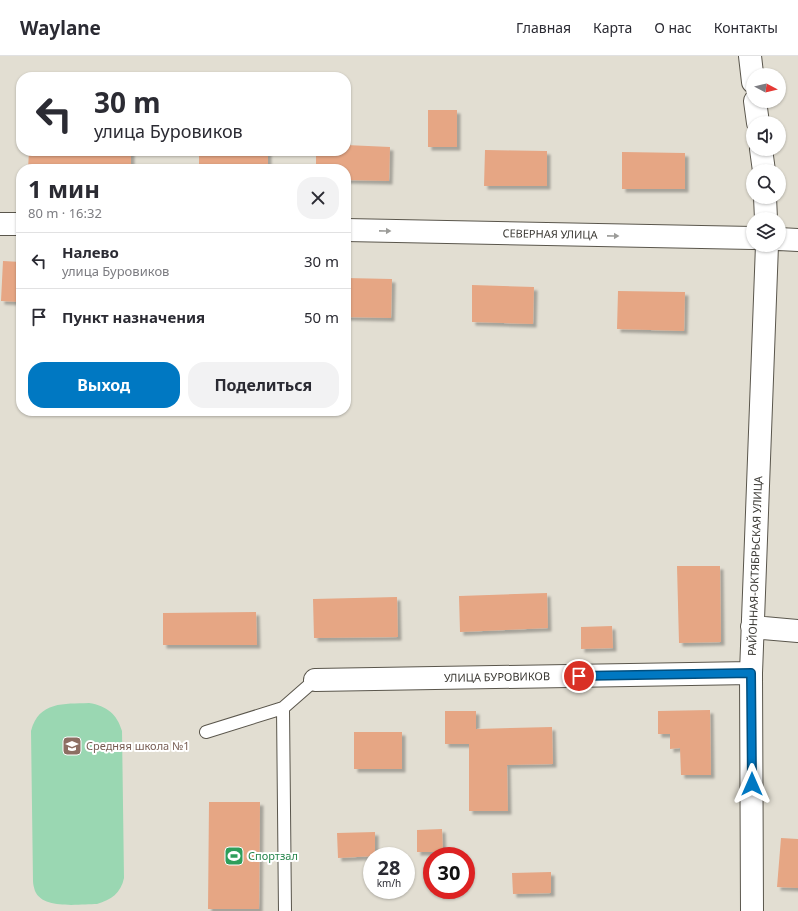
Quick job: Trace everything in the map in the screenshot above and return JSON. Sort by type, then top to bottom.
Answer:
[{"type":"street","points":[[750,56],[751,68]]},
{"type":"street","points":[[0,224],[16,224]]},
{"type":"street","name":"СЕВЕРНАЯ УЛИЦА","points":[[351,230],[746,238]]},
{"type":"street","points":[[786,239],[798,240]]},
{"type":"street","name":"РАЙОННАЯ-ОКТЯБРЬСКАЯ УЛИЦА","points":[[752,911],[752,627],[767,252]]},
{"type":"street","points":[[752,627],[798,631]]},
{"type":"street","name":"УЛИЦА БУРОВИКОВ","points":[[315,680],[751,673]]},
{"type":"lane","points":[[206,732],[246,721],[283,708],[315,680]]},
{"type":"lane","points":[[283,708],[285,911]]},
{"type":"green space","points":[[89,703],[101,706],[114,715],[122,731],[124,878],[118,892],[111,898],[102,902],[97,904],[63,905],[46,901],[39,897],[35,891],[33,883],[31,731],[35,721],[46,709],[62,704]]},
{"type":"building","points":[[428,110],[457,110],[457,147],[428,147]]},
{"type":"building","points":[[351,145],[390,147],[389,181],[351,180],[351,164],[316,164],[316,156],[351,156]]},
{"type":"building","points":[[485,150],[547,151],[547,186],[484,186]]},
{"type":"building","points":[[622,152],[685,153],[685,189],[622,189]]},
{"type":"building","points":[[29,156],[131,156],[131,164],[28,164]]},
{"type":"building","points":[[199,156],[268,156],[268,164],[199,164]]},
{"type":"building","points":[[3,261],[16,262],[16,302],[1,301]]},
{"type":"building","points":[[351,278],[392,279],[391,318],[351,317]]},
{"type":"building","points":[[472,285],[534,287],[533,324],[472,322]]},
{"type":"building","points":[[618,291],[685,292],[684,331],[617,329]]},
{"type":"building","points":[[677,566],[720,566],[721,642],[679,643]]},
{"type":"building","points":[[547,593],[548,628],[460,632],[459,596]]},
{"type":"building","points":[[397,597],[398,637],[314,638],[313,599]]},
{"type":"building","points":[[256,612],[257,645],[163,645],[163,613]]},
{"type":"building","points":[[612,626],[613,648],[581,649],[581,627]]},
{"type":"building","points":[[710,710],[711,775],[681,775],[680,748],[670,749],[670,734],[658,734],[658,711]]},
{"type":"building","points":[[445,711],[476,711],[476,729],[552,727],[553,764],[507,765],[508,811],[469,811],[469,744],[445,744]]},
{"type":"building","points":[[354,732],[402,732],[402,769],[354,769]]},
{"type":"building","name":"Спортзал","points":[[209,802],[260,802],[259,909],[208,909]]},
{"type":"building","points":[[442,829],[443,847],[423,847],[423,852],[417,852],[417,830]]},
{"type":"building","points":[[375,832],[375,847],[363,847],[363,857],[338,858],[337,833]]},
{"type":"building","points":[[781,838],[798,839],[798,888],[777,887]]},
{"type":"building","points":[[551,872],[551,893],[513,894],[512,873]]},
{"type":"place","name":"Средняя школа №1","points":[[72,746]]},
{"type":"place","name":"Спортзал","points":[[234,856]]},
{"type":"route","points":[[579,676],[751,673],[752,784]]}]
